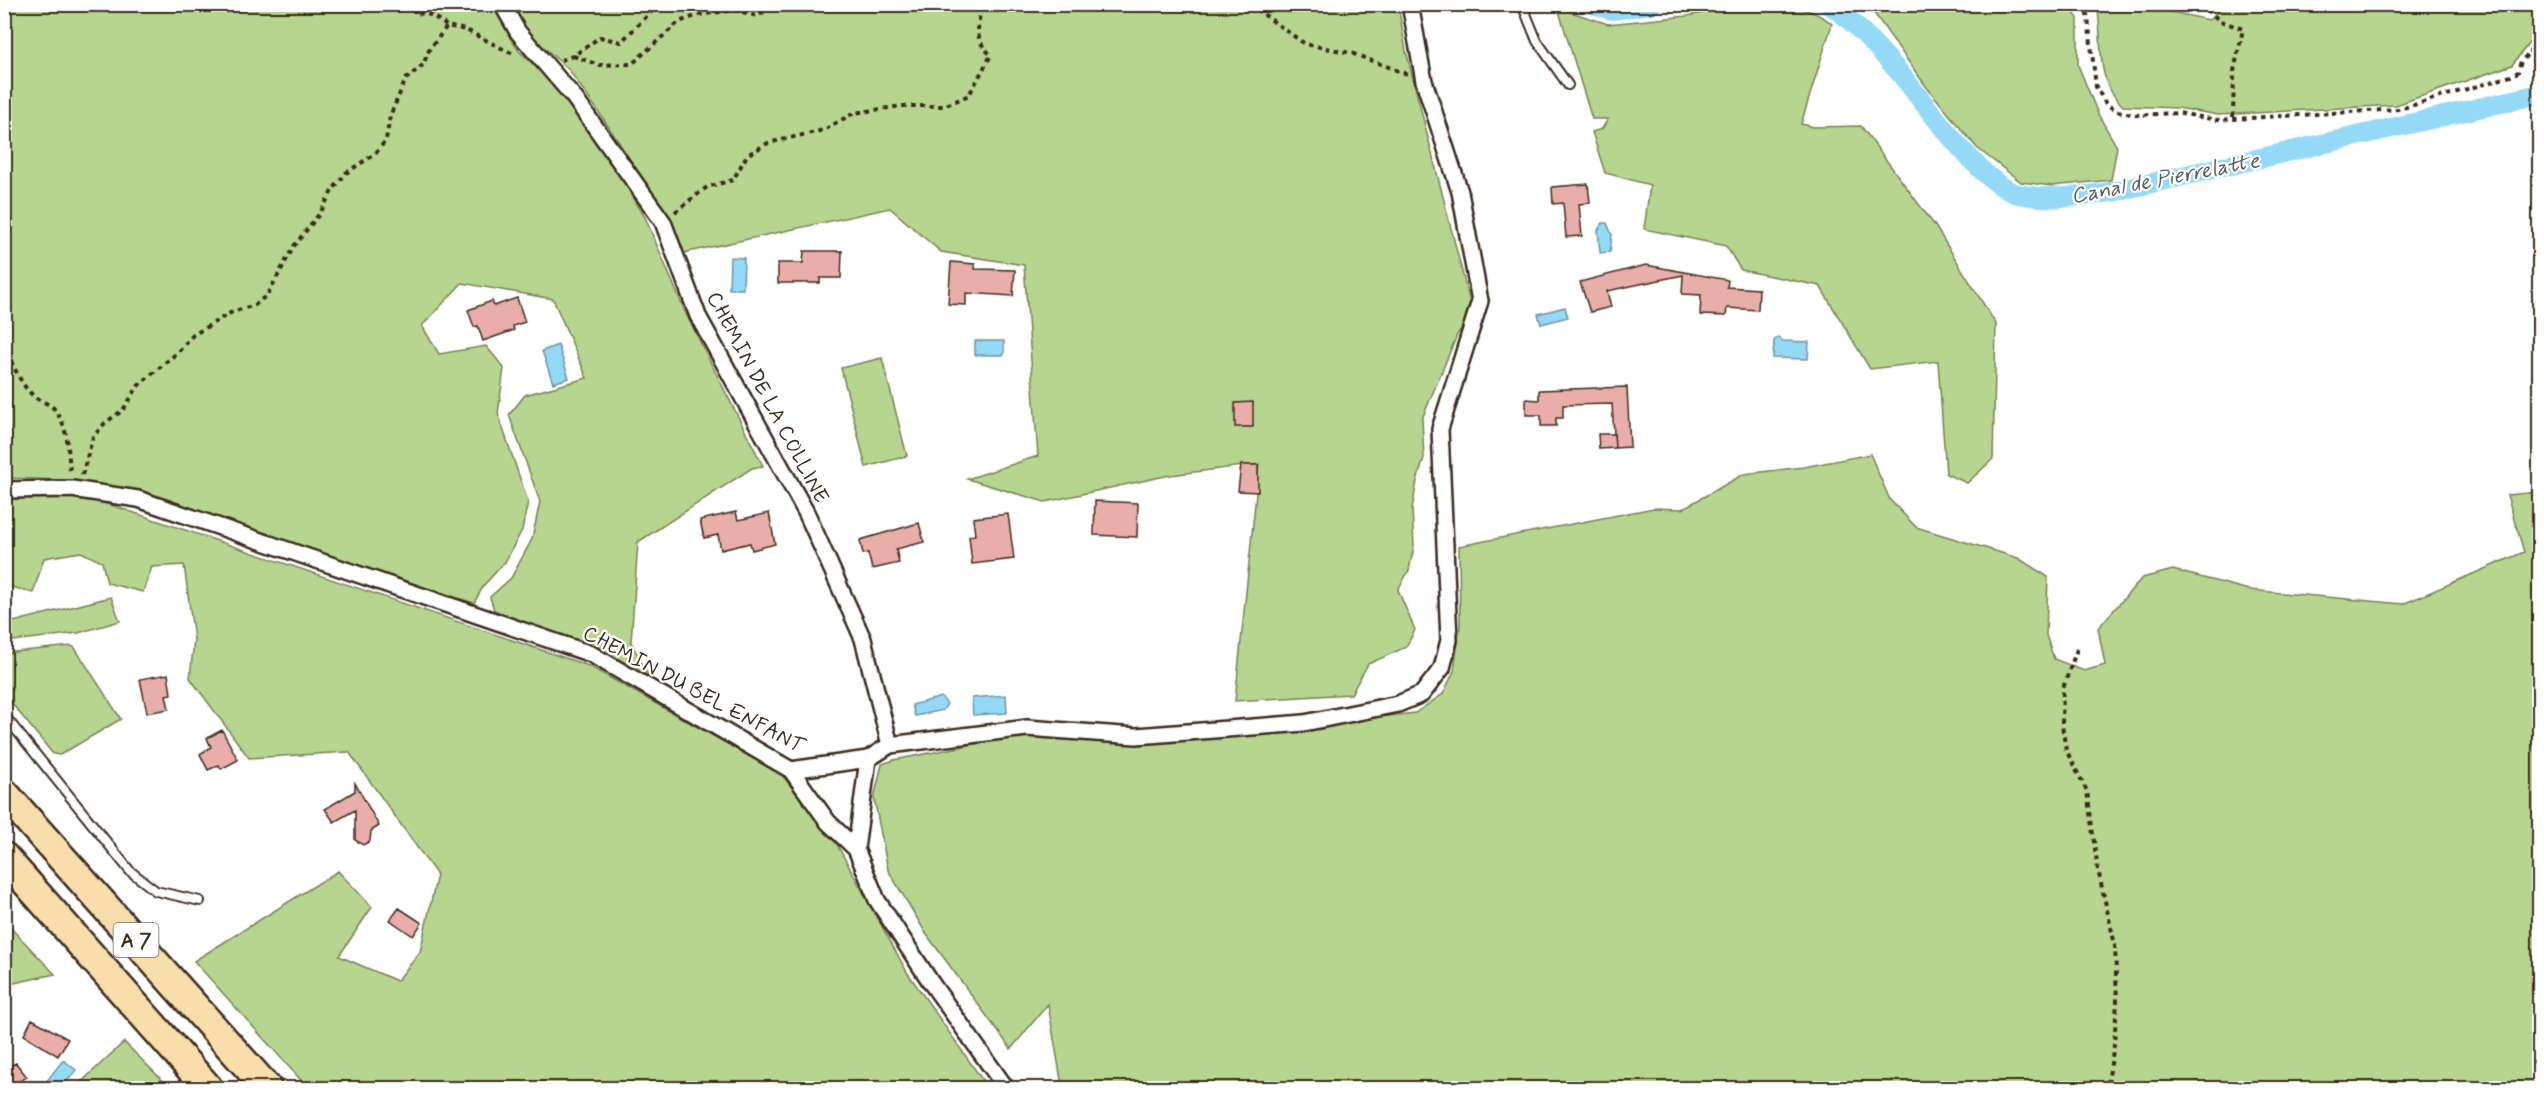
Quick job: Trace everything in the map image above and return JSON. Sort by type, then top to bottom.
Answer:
[{"type":"highway","name":"A 7","points":[[4,793],[267,1089]]},
{"type":"highway","name":"A 7","points":[[4,857],[208,1089]]},
{"type":"street","name":"CHEMIN DE LA COLLINE","points":[[502,4],[518,32],[595,125],[663,222],[698,316],[807,514],[863,639],[890,745]]},
{"type":"street","name":"CHEMIN DU BEL ENFANT","points":[[4,490],[75,490],[138,499],[591,654],[791,770],[868,759],[890,745],[1027,728],[1137,736],[1304,723],[1398,704],[1422,694],[1443,668],[1449,640],[1440,429],[1480,301],[1460,192],[1425,81],[1410,4]]},
{"type":"street","points":[[856,849],[868,759]]},
{"type":"street","points":[[791,770],[828,822],[856,849],[877,900],[1005,1089]]},
{"type":"lane","points":[[1522,4],[1537,41],[1568,85]]},
{"type":"lane","points":[[4,714],[130,871],[156,891],[200,901]]},
{"type":"path","points":[[403,4],[417,13],[431,15],[447,26],[466,30],[527,63],[545,65],[573,56],[600,37],[621,42],[659,4]]},
{"type":"path","points":[[427,4],[431,15]]},
{"type":"path","points":[[573,56],[599,65],[632,64],[679,22],[699,15],[735,10],[757,16],[779,4]]},
{"type":"path","points":[[663,222],[707,187],[733,180],[747,155],[768,143],[824,130],[854,112],[902,105],[944,106],[969,95],[991,55],[982,46],[977,36],[981,4]]},
{"type":"path","points":[[1249,4],[1305,44],[1351,53],[1425,81]]},
{"type":"path","points":[[2084,4],[2088,18],[2096,87],[2106,104],[2117,111],[2136,115],[2179,113],[2216,120],[2400,109],[2511,76],[2518,72],[2519,65],[2530,53],[2540,47]]},
{"type":"path","points":[[2200,4],[2220,21],[2243,29],[2234,71],[2233,119]]},
{"type":"path","points":[[2530,53],[2538,4]]},
{"type":"path","points":[[75,490],[93,437],[105,423],[123,410],[139,385],[177,353],[193,334],[232,312],[255,305],[268,294],[294,246],[320,213],[332,191],[346,173],[376,153],[386,140],[390,116],[406,79],[423,65],[429,50],[447,26]]},
{"type":"path","points":[[4,356],[10,358],[26,389],[37,399],[54,408],[63,424],[75,490]]},
{"type":"path","points":[[2077,649],[2063,688],[2062,725],[2066,750],[2087,791],[2098,870],[2115,945],[2117,1002],[2114,1045],[2107,1089]]},
{"type":"green space","points":[[5,4],[494,5],[519,51],[566,95],[611,160],[645,217],[686,314],[763,466],[752,468],[638,542],[631,642],[652,683],[591,648],[494,610],[490,597],[511,578],[532,539],[540,502],[509,415],[525,395],[587,378],[553,299],[462,283],[422,326],[439,354],[486,346],[504,368],[498,414],[528,502],[522,530],[505,562],[484,585],[474,603],[113,488],[64,480],[5,478]]},
{"type":"green space","points":[[511,5],[1398,5],[1406,51],[1470,303],[1466,321],[1457,335],[1422,419],[1424,458],[1412,509],[1414,547],[1409,570],[1398,590],[1415,630],[1406,647],[1368,664],[1351,694],[1235,701],[1259,464],[1170,475],[1045,502],[967,479],[1038,456],[1024,265],[941,252],[890,208],[684,253],[651,191],[600,114],[569,70],[524,29]]},
{"type":"green space","points":[[1741,5],[1801,8],[1832,24],[1801,124],[1814,127],[1861,126],[1935,226],[1996,324],[1993,459],[1967,483],[1946,474],[1938,361],[1870,369],[1820,286],[1741,270],[1726,246],[1644,229],[1650,185],[1605,173],[1592,132],[1602,129],[1608,119],[1592,119],[1558,8],[1608,24],[1688,16]]},
{"type":"green space","points":[[1862,5],[2067,5],[2078,18],[2078,65],[2098,114],[2117,147],[2111,180],[2052,186],[2021,182],[1977,148],[1925,85],[1874,13]]},
{"type":"green space","points":[[2097,5],[2139,5],[2209,20],[2224,5],[2539,5],[2539,41],[2529,43],[2512,65],[2396,105],[2218,115],[2178,108],[2123,106],[2107,84],[2103,71]]},
{"type":"green space","points":[[882,358],[907,456],[866,467],[841,368]]},
{"type":"green space","points":[[1870,454],[1890,500],[1916,527],[2018,558],[2048,577],[2046,635],[2054,659],[2084,671],[2105,665],[2098,628],[2142,578],[2173,570],[2249,590],[2403,604],[2524,552],[2507,495],[2539,492],[2539,1088],[1068,1088],[1061,1080],[1048,1004],[1011,1049],[927,935],[888,870],[874,798],[882,764],[1042,731],[1238,733],[1415,713],[1443,694],[1454,671],[1460,625],[1459,546],[1654,508],[1682,509],[1744,474],[1804,467]]},
{"type":"green space","points":[[77,496],[114,506],[589,666],[781,774],[835,841],[907,972],[988,1088],[308,1088],[194,961],[338,871],[372,907],[339,956],[397,981],[420,952],[437,875],[349,752],[249,758],[190,678],[194,639],[184,565],[152,567],[143,592],[107,583],[102,562],[81,552],[44,558],[33,593],[5,585],[4,497]]},
{"type":"green space","points":[[111,597],[120,621],[78,633],[5,642],[5,624]]},
{"type":"green space","points":[[72,646],[121,719],[60,755],[53,754],[5,695],[5,653]]},
{"type":"green space","points":[[5,922],[55,974],[5,985]]},
{"type":"green space","points":[[124,1042],[170,1088],[75,1088]]},
{"type":"water","points":[[1603,223],[1607,223],[1612,235],[1610,252],[1600,253],[1598,230]]},
{"type":"water","points":[[730,257],[744,258],[743,289],[729,289]]},
{"type":"water","points":[[1565,307],[1568,317],[1541,324],[1538,314]]},
{"type":"water","points":[[1778,337],[1783,341],[1809,342],[1808,359],[1773,358],[1774,341]]},
{"type":"water","points":[[975,341],[1004,341],[1004,355],[975,355]]},
{"type":"water","points":[[558,345],[569,378],[553,383],[542,351]]},
{"type":"water","points":[[1006,695],[1007,713],[973,715],[972,698]]},
{"type":"water","points":[[941,697],[947,704],[943,710],[915,716],[912,705]]},
{"type":"water","points":[[63,1060],[76,1070],[62,1088],[55,1088],[46,1082]]},
{"type":"building","points":[[1588,184],[1590,203],[1579,204],[1582,236],[1566,237],[1563,203],[1553,204],[1552,187]]},
{"type":"building","points":[[804,251],[842,251],[841,278],[820,278],[820,283],[778,283],[778,263],[803,263]]},
{"type":"building","points":[[951,262],[975,264],[975,269],[1015,270],[1013,296],[966,293],[966,305],[948,304]]},
{"type":"building","points":[[1646,265],[1728,280],[1727,287],[1759,289],[1758,310],[1727,308],[1726,316],[1700,315],[1701,295],[1682,294],[1683,275],[1607,291],[1611,307],[1590,312],[1580,282]]},
{"type":"building","points":[[517,298],[525,322],[513,326],[514,330],[483,341],[478,326],[474,327],[468,310],[492,301],[494,306]]},
{"type":"building","points":[[1627,387],[1630,447],[1615,448],[1612,404],[1563,405],[1563,418],[1556,418],[1556,426],[1541,426],[1541,415],[1526,415],[1526,399],[1539,400],[1539,390]]},
{"type":"building","points":[[1253,402],[1253,427],[1235,427],[1235,403]]},
{"type":"building","points":[[1598,434],[1614,434],[1615,448],[1599,449]]},
{"type":"building","points":[[1241,465],[1258,465],[1258,492],[1238,491]]},
{"type":"building","points":[[1095,501],[1138,503],[1137,537],[1094,535]]},
{"type":"building","points":[[736,512],[738,520],[769,513],[775,544],[752,550],[750,543],[721,550],[718,535],[704,538],[700,520]]},
{"type":"building","points":[[1008,514],[1014,559],[972,564],[969,536],[975,535],[973,518]]},
{"type":"building","points":[[919,523],[924,542],[896,549],[899,563],[872,569],[868,553],[863,554],[860,540]]},
{"type":"building","points":[[168,674],[171,694],[166,695],[169,709],[147,713],[140,679]]},
{"type":"building","points":[[222,730],[238,760],[221,769],[219,765],[208,770],[200,754],[211,747],[207,738]]},
{"type":"building","points":[[355,783],[379,826],[371,831],[370,841],[363,845],[355,840],[355,810],[334,822],[325,809],[355,791]]},
{"type":"building","points":[[399,908],[422,923],[413,936],[390,920]]},
{"type":"building","points":[[32,1019],[68,1039],[58,1056],[24,1035]]},
{"type":"building","points":[[16,1063],[27,1077],[13,1085],[4,1075],[4,1069]]},
{"type":"waterway","name":"Canal de Pierrelatte","points":[[1592,4],[1612,10],[1652,4]]},
{"type":"waterway","name":"Canal de Pierrelatte","points":[[1829,4],[1874,44],[1971,159],[2004,188],[2030,196],[2068,197],[2117,191],[2540,94]]}]
